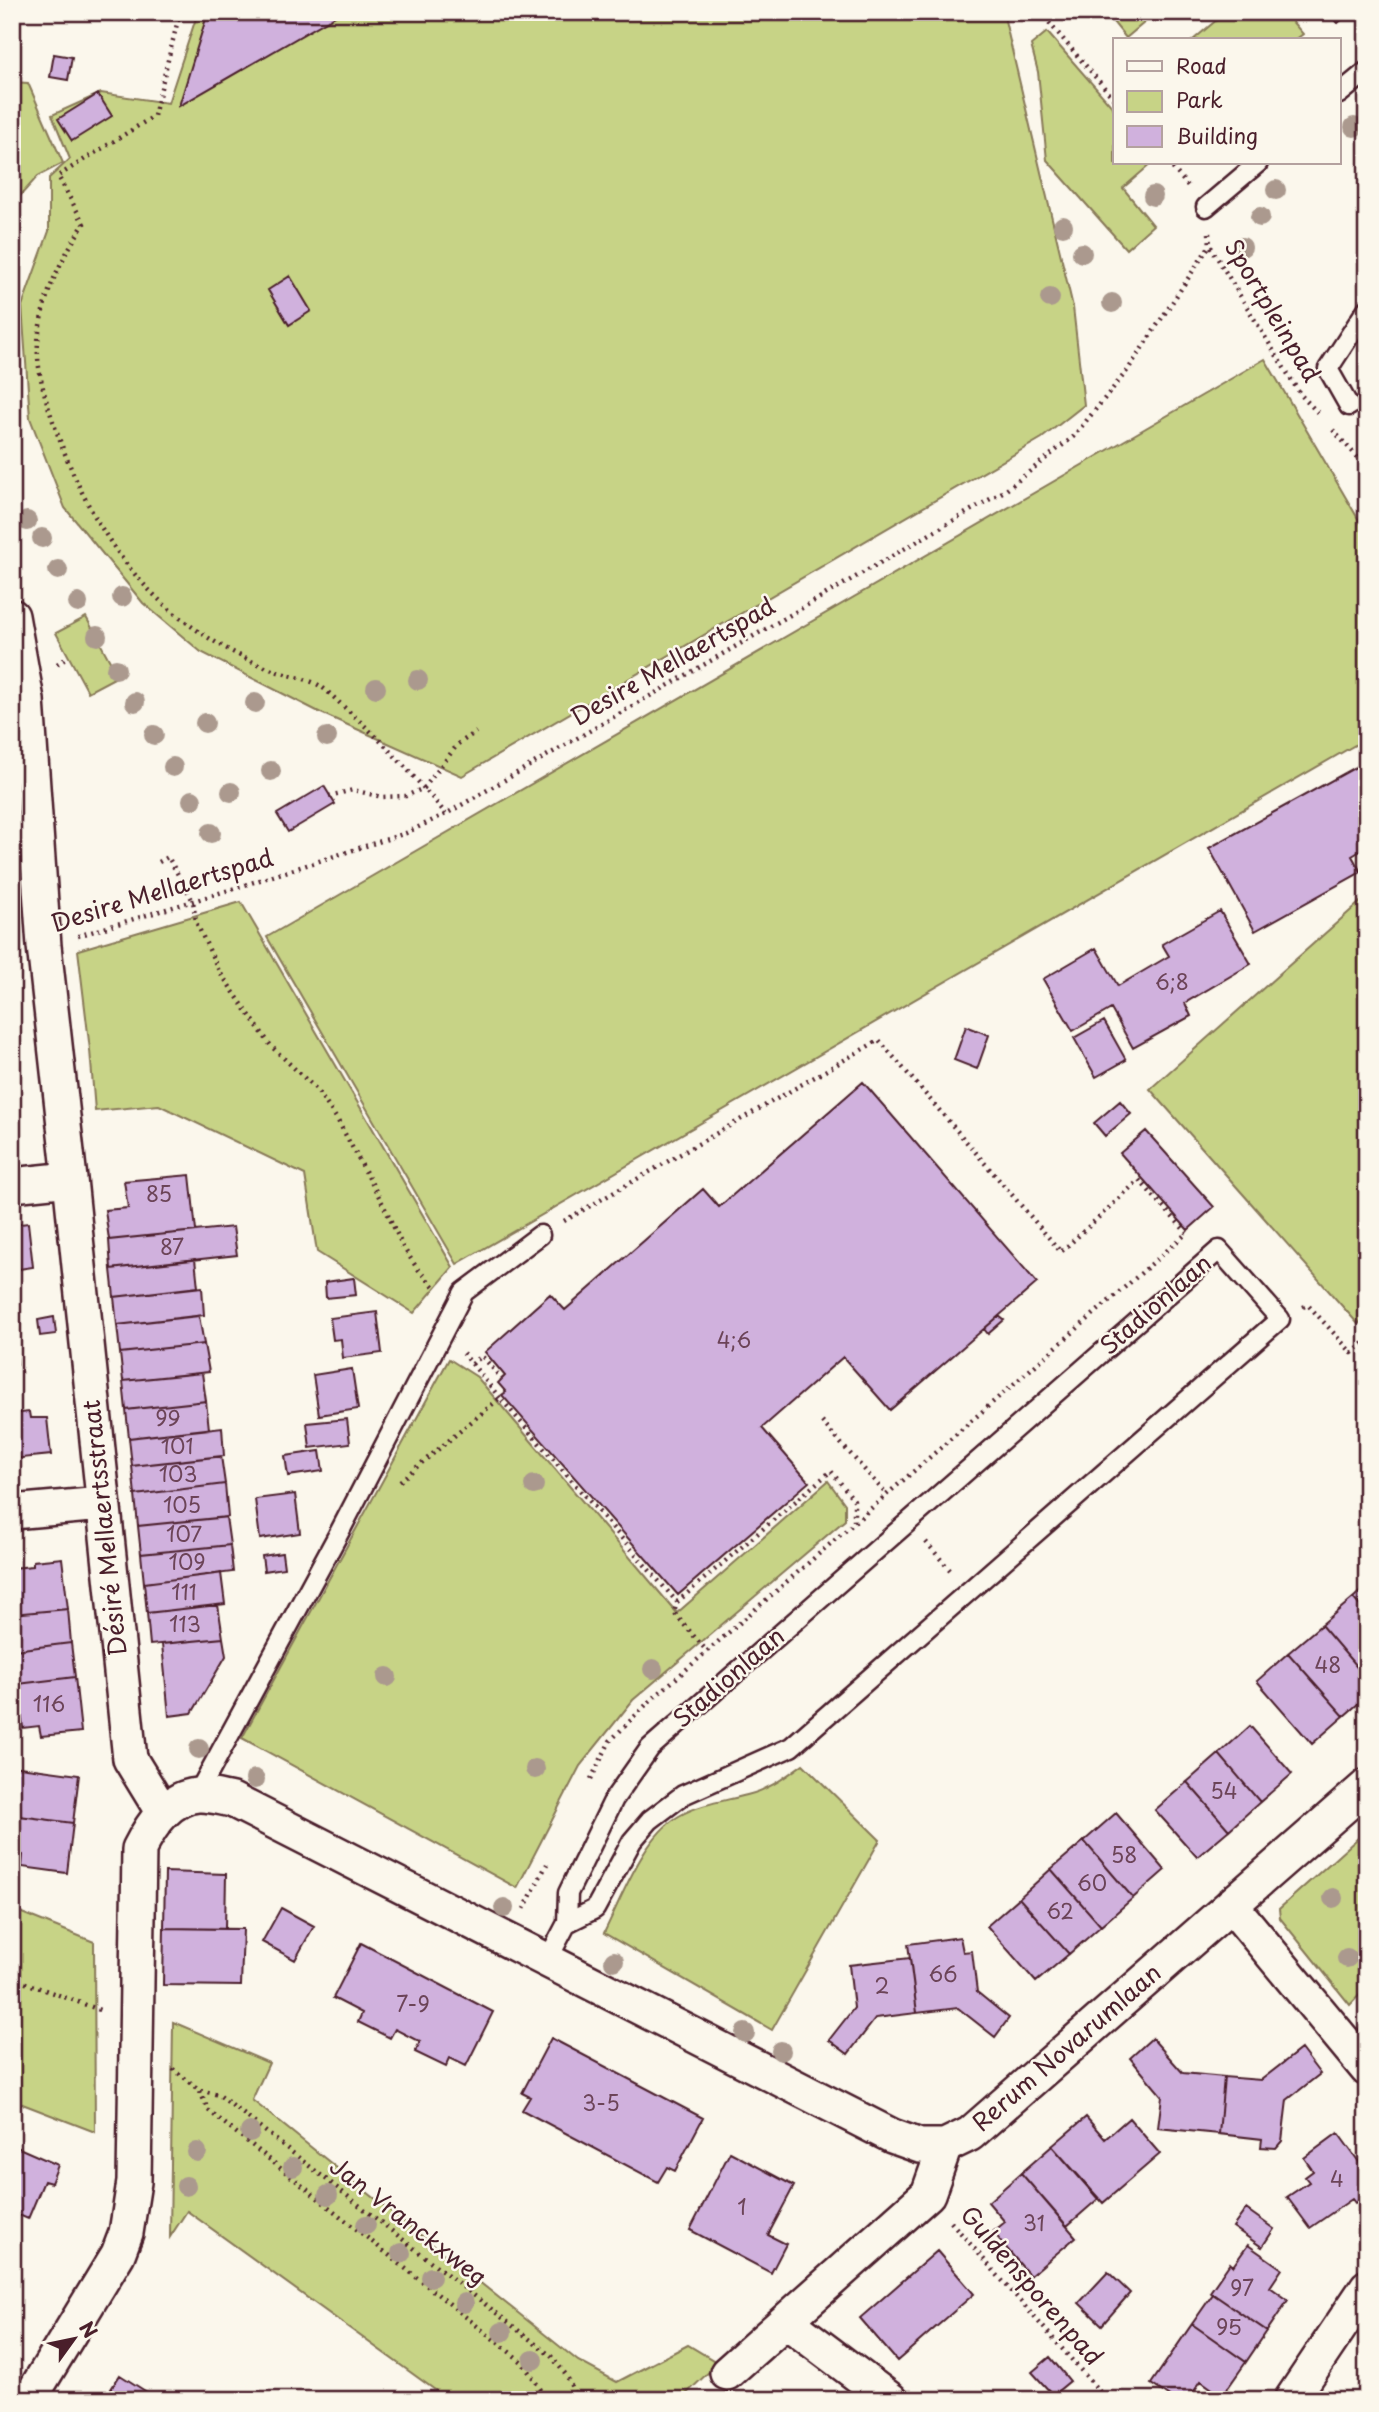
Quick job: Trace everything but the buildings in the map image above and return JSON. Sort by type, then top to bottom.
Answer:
[{"type":"street","name":"Désiré Mellaertsstraat","points":[[12,616],[27,700],[44,946],[71,1179],[130,1759],[163,1813]]},
{"type":"street","points":[[12,1185],[71,1179]]},
{"type":"street","points":[[12,1512],[102,1504]]},
{"type":"street","name":"Rerum Novarumlaan","points":[[727,2373],[928,2194],[945,2146],[970,2134],[1367,1786]]},
{"type":"street","points":[[29,2400],[118,2254],[126,2233],[134,2182],[139,1849],[150,1826],[163,1813],[176,1803],[197,1795],[232,1800],[892,2136],[920,2146],[945,2146]]},
{"type":"street","points":[[1231,1905],[1367,2069]]},
{"type":"street","points":[[1292,2400],[1367,2287]]},
{"type":"street","points":[[786,2321],[891,2400]]},
{"type":"lane","points":[[1340,93],[1367,71]]},
{"type":"lane","points":[[1206,207],[1257,164]]},
{"type":"lane","points":[[1349,406],[1328,369],[1367,309]]},
{"type":"lane","points":[[197,1795],[340,1531],[464,1292],[540,1235]]},
{"type":"lane","name":"Stadionlaan","points":[[547,1961],[567,1923],[568,1893],[614,1799],[650,1748],[908,1521],[1219,1250],[1280,1319]]},
{"type":"lane","points":[[567,1923],[595,1909],[632,1841],[650,1820],[683,1795],[791,1747],[1280,1319]]},
{"type":"path","points":[[180,12],[154,116],[58,176],[84,224],[61,259],[46,298],[38,342],[43,391],[78,487],[100,528],[149,590],[185,622],[228,651],[319,685],[366,726],[446,814]]},
{"type":"path","points":[[1040,12],[1113,98]]},
{"type":"path","points":[[1169,164],[1206,207]]},
{"type":"path","name":"Sportpleinpad","points":[[1206,207],[1210,245],[1300,394],[1367,468]]},
{"type":"path","name":"Desire Mellaertspad","points":[[44,946],[406,833],[446,814],[1006,490],[1073,437],[1127,370],[1210,245]]},
{"type":"path","points":[[329,796],[353,790],[382,797],[406,796],[425,788],[458,744],[476,732]]},
{"type":"path","points":[[159,862],[168,858],[193,901],[196,922],[219,971],[271,1046],[316,1089],[337,1118],[403,1247],[417,1268],[455,1309]]},
{"type":"path","points":[[540,1235],[879,1040],[1061,1252],[1139,1180],[1187,1233],[1219,1250]]},
{"type":"path","points":[[1280,1319],[1308,1305],[1352,1353],[1367,1341]]},
{"type":"path","points":[[443,1330],[677,1602]]},
{"type":"path","points":[[472,1364],[482,1356],[502,1379]]},
{"type":"path","points":[[392,1487],[500,1398]]},
{"type":"path","points":[[822,1422],[969,1592]]},
{"type":"path","points":[[706,1650],[674,1613],[677,1602],[831,1471],[854,1500],[855,1521]]},
{"type":"path","points":[[12,1978],[105,2012]]},
{"type":"path","name":"Jan Vranckxweg","points":[[167,2066],[200,2090],[219,2095],[551,2356],[567,2376],[577,2400]]},
{"type":"path","name":"Jan Vranckxweg","points":[[200,2090],[208,2109],[522,2362],[550,2400]]},
{"type":"path","name":"Guldensporenpad","points":[[928,2194],[1107,2400]]},
{"type":"green space","points":[[198,12],[1003,12],[1073,307],[1084,405],[1042,438],[462,776],[321,713],[201,652],[143,603],[65,508],[30,418],[22,306],[49,231],[49,178],[70,159],[52,115],[101,93],[168,103]]},
{"type":"green space","points":[[1105,12],[1157,12],[1126,38]]},
{"type":"green space","points":[[1226,12],[1284,12],[1303,34],[1298,38],[1195,38]]},
{"type":"green space","points":[[1047,32],[1113,108],[1113,164],[1151,164],[1123,188],[1153,225],[1126,249],[1047,160],[1038,72],[1031,45]]},
{"type":"green space","points":[[12,82],[28,83],[63,163],[38,176],[12,205]]},
{"type":"green space","points":[[1265,359],[1367,534],[1367,738],[457,1264],[267,937]]},
{"type":"green space","points":[[86,617],[118,676],[88,692],[56,633]]},
{"type":"green space","points":[[1367,896],[1367,1316],[1358,1324],[1150,1089]]},
{"type":"green space","points":[[241,902],[453,1267],[414,1313],[317,1252],[305,1175],[159,1105],[95,1111],[78,950]]},
{"type":"green space","points":[[449,1359],[477,1377],[677,1613],[828,1481],[845,1504],[845,1520],[633,1700],[580,1766],[517,1888],[242,1738]]},
{"type":"green space","points":[[803,1764],[880,1840],[772,2030],[604,1933],[644,1853],[666,1826],[695,1809],[762,1790]]},
{"type":"green space","points":[[1367,1830],[1367,1987],[1350,2005],[1280,1918],[1279,1909]]},
{"type":"green space","points":[[12,1909],[94,1942],[95,2132],[12,2100]]},
{"type":"green space","points":[[173,2022],[269,2063],[252,2100],[578,2361],[617,2382],[688,2345],[718,2363],[680,2400],[449,2400],[187,2211],[170,2237]]}]
